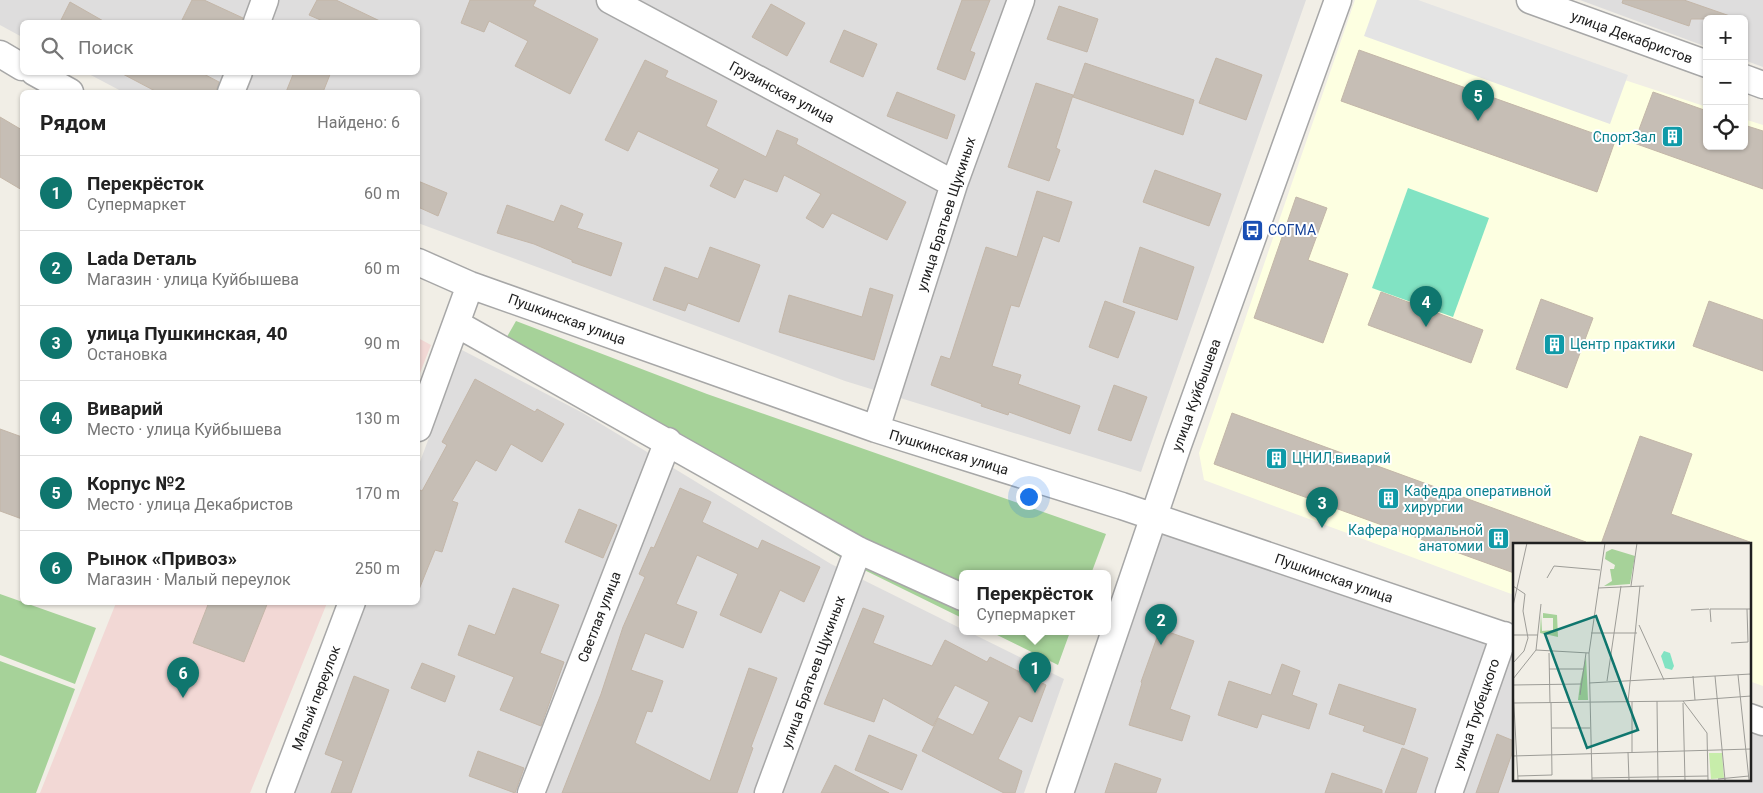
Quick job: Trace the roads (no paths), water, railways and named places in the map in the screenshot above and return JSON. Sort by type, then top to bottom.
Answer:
[{"type":"street","points":[[258,20],[265,0]]},
{"type":"street","name":"Грузинская улица","points":[[610,0],[954,184]]},
{"type":"street","name":"улица Братьев Щукиных","points":[[876,429],[954,184],[1020,0]]},
{"type":"street","name":"улица Куйбышева","points":[[1060,793],[1153,517],[1338,0]]},
{"type":"street","name":"улица Декабристов","points":[[1530,0],[1703,63]]},
{"type":"street","points":[[0,54],[20,65]]},
{"type":"street","points":[[39,75],[66,90]]},
{"type":"street","points":[[233,90],[238,75]]},
{"type":"street","points":[[1748,79],[1763,85]]},
{"type":"street","name":"Пушкинская улица","points":[[420,263],[470,285],[876,429],[1153,517],[1509,637]]},
{"type":"street","points":[[420,423],[470,285]]},
{"type":"street","points":[[457,324],[668,441],[858,550],[959,596]]},
{"type":"street","name":"Светлая улица","points":[[531,793],[668,441]]},
{"type":"street","name":"улица Братьев Щукиных","points":[[768,793],[858,550]]},
{"type":"street","name":"Малый переулок","points":[[280,793],[351,605]]},
{"type":"street","name":"улица Трубецкого","points":[[1449,793],[1509,637]]},
{"type":"street","points":[[1750,717],[1763,722]]},
{"type":"place","name":"Корпус №2","points":[[1478,121]]},
{"type":"place","name":"СпортЗал","points":[[1672,137]]},
{"type":"place","name":"СОГМА","points":[[1252,230]]},
{"type":"place","name":"Виварий","points":[[1426,327]]},
{"type":"place","name":"Центр практики","points":[[1554,344]]},
{"type":"place","name":"ЦНИЛ,виварий","points":[[1276,458]]},
{"type":"place","name":"Кафедра оперативной хирургии","points":[[1388,499]]},
{"type":"place","name":"улица Пушкинская, 40","points":[[1322,528]]},
{"type":"place","name":"Кафера нормальной анатомии","points":[[1499,538]]},
{"type":"place","name":"Lada Dеталь","points":[[1161,645]]},
{"type":"place","name":"Перекрёсток","points":[[1035,693]]},
{"type":"place","name":"Рынок «Привоз»","points":[[183,698]]}]
